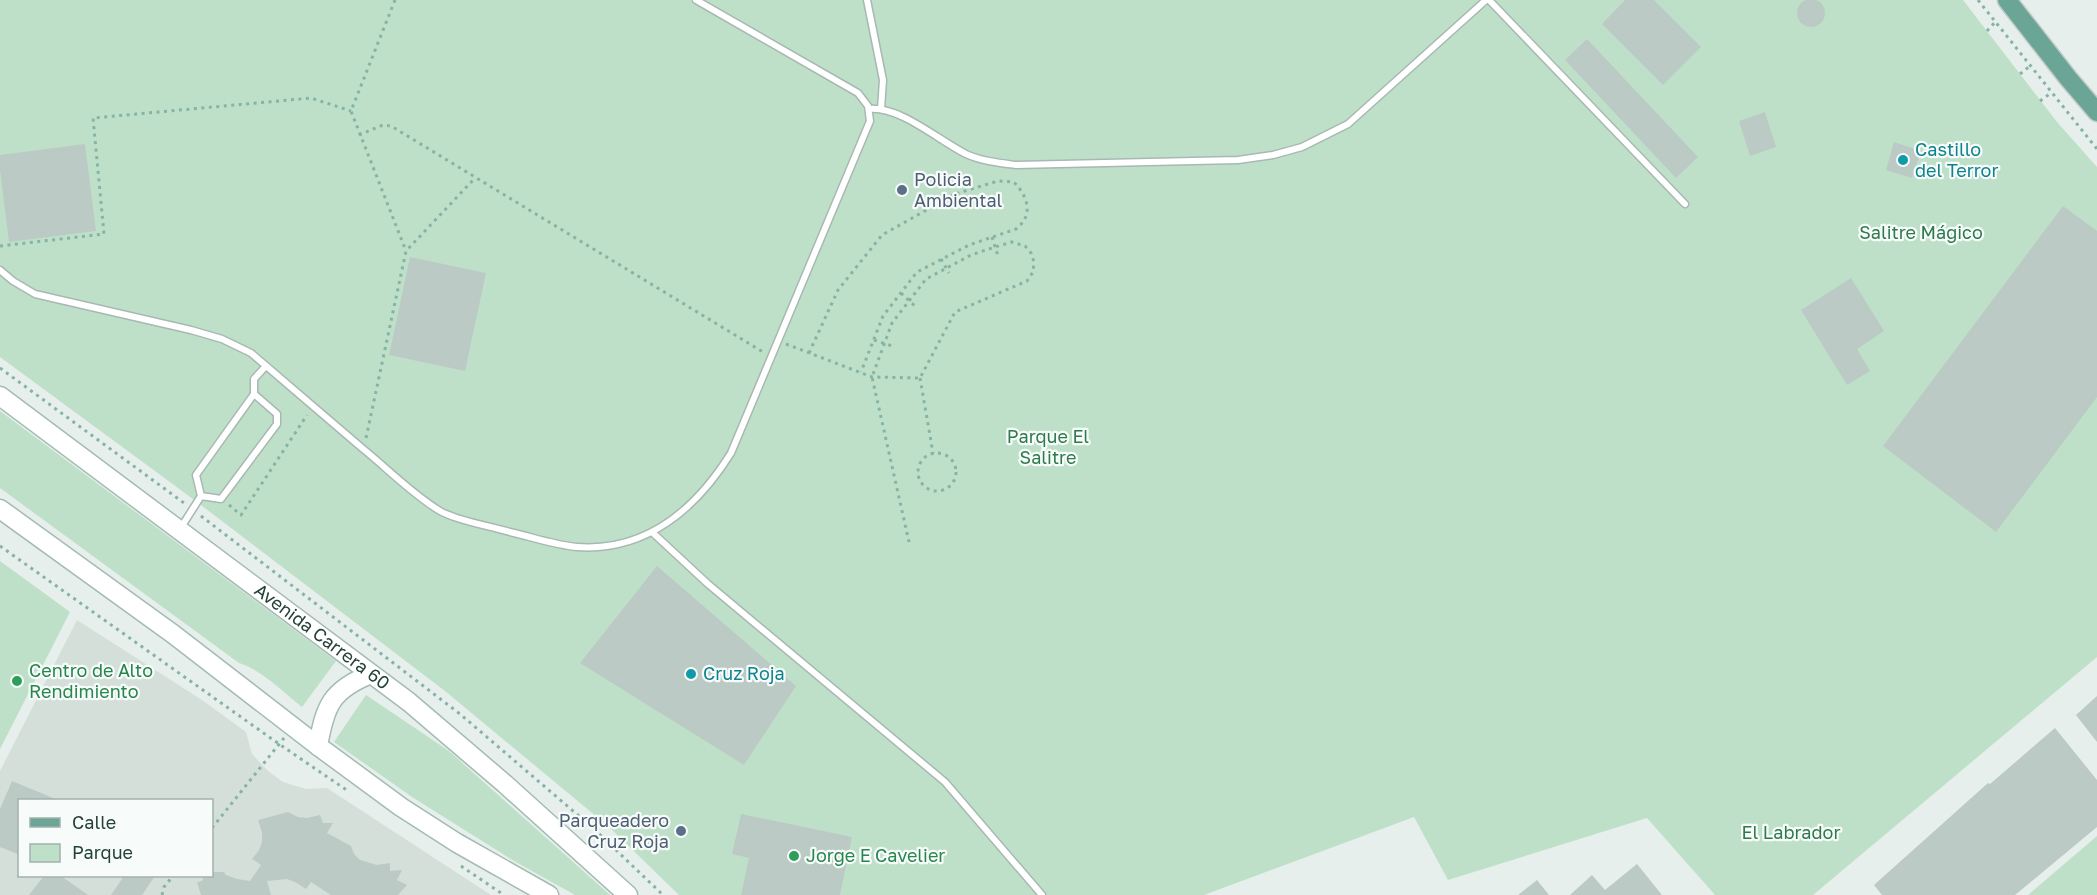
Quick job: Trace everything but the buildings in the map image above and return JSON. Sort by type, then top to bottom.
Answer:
[{"type":"main road","points":[[2007,0],[2097,112]]},
{"type":"main road","name":"Avenida Carrera 60","points":[[0,396],[409,702],[628,895]]},
{"type":"main road","points":[[0,509],[173,634],[318,746],[431,827],[549,895]]},
{"type":"main road","points":[[318,746],[322,722],[332,699],[350,682],[371,674]]},
{"type":"lane","points":[[0,270],[35,294],[222,339],[251,353],[410,489],[442,512],[476,523],[575,547],[617,546],[653,533],[684,509],[717,475],[731,453],[870,121],[869,110],[864,98],[858,93],[696,0]]},
{"type":"lane","points":[[867,0],[883,80],[881,109]]},
{"type":"lane","points":[[869,110],[881,109],[908,121],[968,155],[1016,165],[1238,160],[1273,155],[1302,147],[1348,124],[1487,0],[1685,204]]},
{"type":"lane","points":[[180,529],[201,496],[196,476],[254,394],[254,380],[266,366]]},
{"type":"lane","points":[[201,496],[220,499],[277,424],[278,414],[254,394]]},
{"type":"lane","points":[[653,533],[708,584],[945,782],[1042,895]]},
{"type":"path","points":[[395,0],[351,111],[406,251]]},
{"type":"path","points":[[1978,0],[2097,149]]},
{"type":"path","points":[[1987,31],[1995,22]]},
{"type":"path","points":[[2020,74],[2030,66]]},
{"type":"path","points":[[2040,101],[2051,93]]},
{"type":"path","points":[[0,246],[104,234],[93,118],[311,98],[351,111]]},
{"type":"path","points":[[359,135],[387,124],[771,357]]},
{"type":"path","points":[[364,449],[406,251],[475,178]]},
{"type":"path","points":[[809,353],[838,290],[882,235],[955,194],[998,181],[1014,183],[1025,198],[1028,207],[1027,217],[1023,224],[1016,230],[969,245],[917,272],[884,316],[861,372]]},
{"type":"path","points":[[992,237],[998,256]]},
{"type":"path","points":[[909,542],[872,377],[892,322],[926,279],[971,255],[995,247],[1012,242],[1025,246],[1034,262],[1033,272],[1027,281],[955,312],[920,378],[933,453]]},
{"type":"path","points":[[941,259],[949,273]]},
{"type":"path","points":[[901,293],[916,307]]},
{"type":"path","points":[[874,340],[892,346]]},
{"type":"path","points":[[778,341],[872,377],[920,378]]},
{"type":"path","points":[[0,368],[193,509],[460,714],[593,828],[663,895]]},
{"type":"path","points":[[220,499],[241,514],[313,406]]},
{"type":"path","points":[[933,453],[946,455],[951,459],[956,470],[952,483],[942,490],[930,490],[925,487],[918,476],[919,464],[933,453]]},
{"type":"path","points":[[0,546],[279,744],[357,796]]},
{"type":"path","points":[[213,827],[293,727]]},
{"type":"path","points":[[454,862],[504,895]]},
{"type":"path","points":[[162,895],[164,887],[172,877]]},
{"type":"shaded area","points":[[77,620],[202,700],[246,732],[252,754],[268,771],[283,782],[306,789],[327,788],[491,895],[0,895],[0,771]]},
{"type":"green space","name":"Parque El Salitre","points":[[0,0],[1963,0],[2057,122],[2097,167],[2097,657],[1813,895],[1715,895],[1647,818],[1448,880],[1414,817],[1204,895],[679,895],[609,827],[445,691],[197,502],[0,357]]},
{"type":"green space","points":[[0,411],[336,661],[302,707],[264,676],[239,663],[0,488]]},
{"type":"green space","name":"Centro de Alto Rendimiento","points":[[0,561],[70,612],[0,749]]},
{"type":"green space","points":[[366,695],[449,751],[610,895],[575,895],[514,861],[412,797],[334,742]]},
{"type":"green space","points":[[2097,836],[2097,895],[2028,895]]},
{"type":"place","name":"Castillo del Terror","points":[[1903,160]]},
{"type":"place","name":"Policia Ambiental","points":[[902,190]]},
{"type":"place","name":"Cruz Roja","points":[[691,674]]},
{"type":"place","name":"Centro de Alto Rendimiento","points":[[17,681]]},
{"type":"place","name":"Parqueadero Cruz Roja","points":[[681,831]]},
{"type":"place","name":"Jorge E Cavelier","points":[[794,856]]},
{"type":"park label","name":"Salitre Mágico","points":[[1921,233]]},
{"type":"park label","name":"El Labrador","points":[[1791,833]]}]
